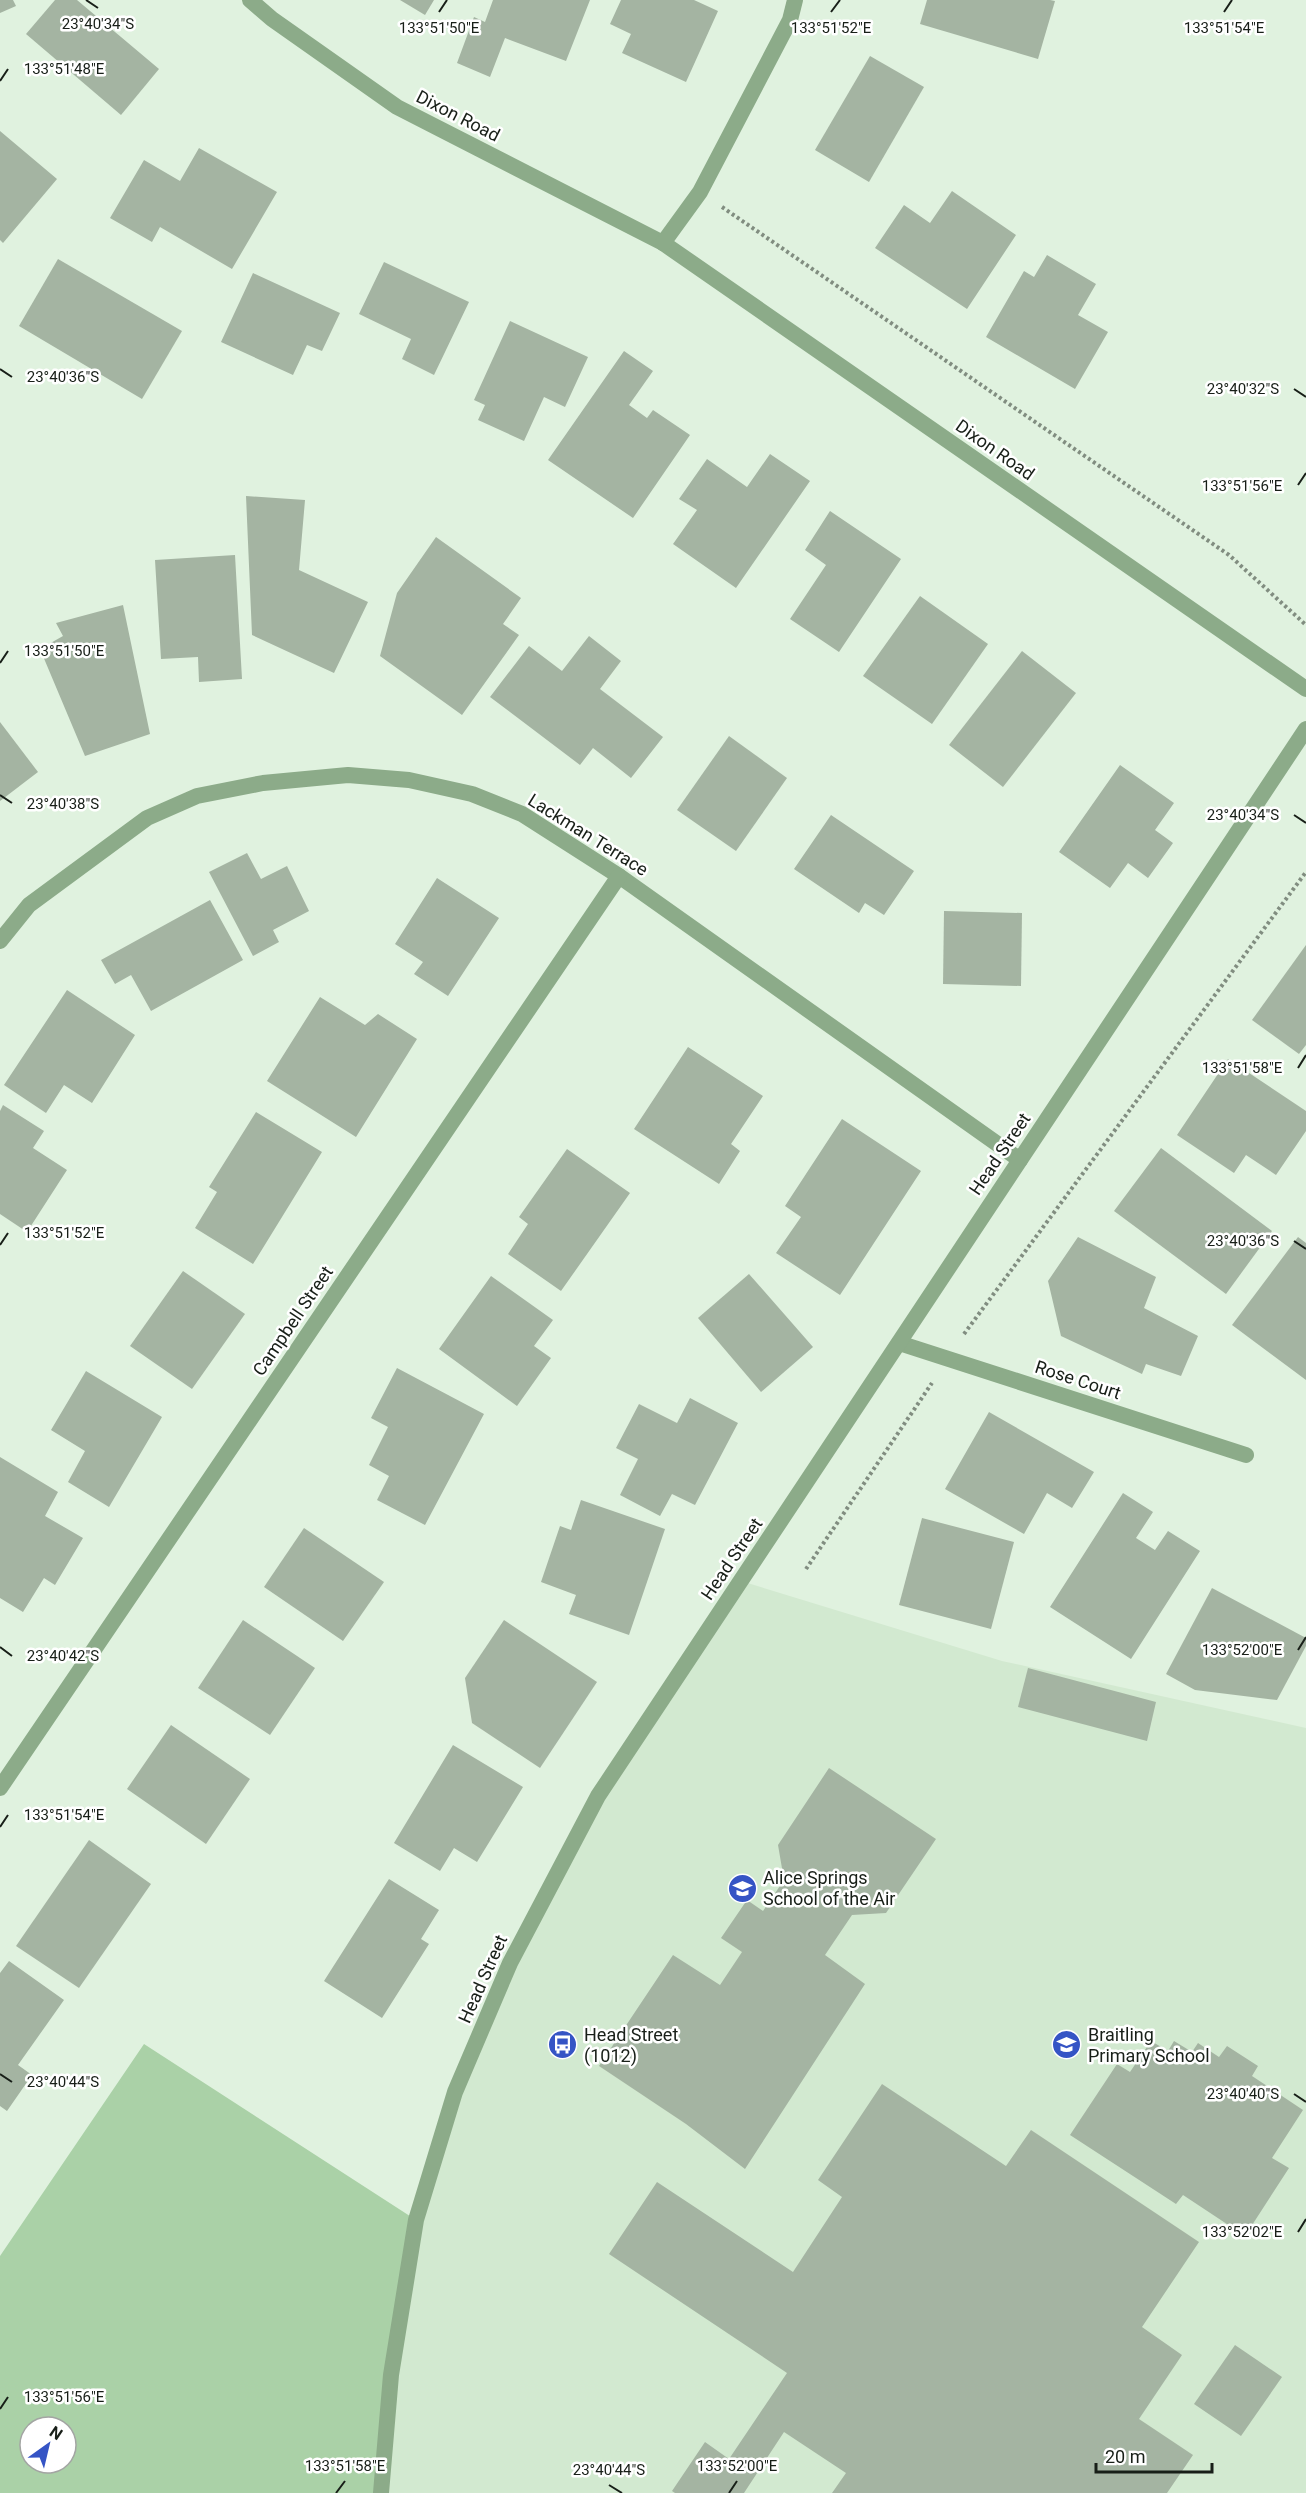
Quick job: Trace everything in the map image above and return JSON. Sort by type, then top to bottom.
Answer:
[{"type":"street","name":"Dixon Road","points":[[250,0],[272,19],[398,108],[663,243],[1306,689]]},
{"type":"street","points":[[663,243],[700,192],[790,20],[795,0]]},
{"type":"street","name":"Head Street","points":[[381,2493],[391,2375],[416,2220],[455,2092],[510,1963],[598,1796],[1306,729]]},
{"type":"street","name":"Lackman Terrace","points":[[0,941],[29,905],[147,818],[197,796],[274,782],[348,775],[409,780],[472,794],[522,814],[619,876],[1020,1160]]},
{"type":"street","name":"Campbell Street","points":[[0,1788],[619,876]]},
{"type":"street","name":"Rose Court","points":[[899,1342],[1246,1455]]},
{"type":"path","points":[[700,192],[1229,555],[1306,625]]},
{"type":"path","points":[[806,1569],[1014,1266],[1306,872]]},
{"type":"shaded area","name":"Braitling Primary School","points":[[741,1581],[1002,1661],[1306,1728],[1306,2493],[381,2493],[416,2220],[455,2092],[598,1796]]},
{"type":"green space","points":[[144,2044],[416,2220],[381,2493],[0,2493],[0,2256]]},
{"type":"building","points":[[0,0],[13,0],[16,6],[0,13]]},
{"type":"building","points":[[55,0],[77,0],[159,69],[121,115],[26,34]]},
{"type":"building","points":[[400,0],[434,0],[425,15]]},
{"type":"building","points":[[493,0],[590,0],[566,61],[505,38],[490,77],[457,63],[474,17],[485,22]]},
{"type":"building","points":[[621,0],[694,0],[718,11],[686,82],[622,53],[631,34],[610,24]]},
{"type":"building","points":[[927,0],[1055,1],[1038,59],[920,24]]},
{"type":"building","points":[[870,56],[924,87],[869,182],[815,150]]},
{"type":"building","points":[[0,131],[57,179],[3,243],[0,240]]},
{"type":"building","points":[[199,148],[277,192],[232,269],[160,227],[152,242],[110,218],[144,160],[180,181]]},
{"type":"building","points":[[952,191],[1016,235],[967,309],[875,248],[904,205],[930,223]]},
{"type":"building","points":[[1047,255],[1096,284],[1078,315],[1108,332],[1075,389],[986,337],[1024,271],[1034,277]]},
{"type":"building","points":[[58,259],[182,331],[142,399],[19,326]]},
{"type":"building","points":[[384,262],[469,302],[434,375],[402,359],[411,339],[359,314]]},
{"type":"building","points":[[253,273],[340,313],[322,351],[307,345],[293,375],[221,342]]},
{"type":"building","points":[[510,321],[588,357],[565,407],[544,397],[524,441],[478,420],[485,405],[474,400]]},
{"type":"building","points":[[624,351],[653,371],[629,405],[647,418],[653,410],[690,435],[633,518],[548,460]]},
{"type":"building","points":[[770,454],[810,481],[736,588],[673,544],[697,510],[679,499],[707,459],[747,487]]},
{"type":"building","points":[[246,496],[305,500],[299,570],[368,602],[334,673],[252,635]]},
{"type":"building","points":[[830,511],[901,559],[839,652],[790,619],[826,565],[805,550]]},
{"type":"building","points":[[436,537],[521,598],[503,624],[519,635],[462,715],[380,656],[397,593]]},
{"type":"building","points":[[235,555],[242,679],[199,682],[198,657],[161,659],[155,560]]},
{"type":"building","points":[[920,596],[988,644],[932,724],[863,676]]},
{"type":"building","points":[[123,605],[150,734],[85,756],[40,649],[63,636],[56,623]]},
{"type":"building","points":[[589,636],[621,661],[600,689],[663,737],[631,778],[593,748],[580,765],[490,697],[529,646],[562,671]]},
{"type":"building","points":[[1022,651],[1076,693],[1003,787],[949,745]]},
{"type":"building","points":[[0,722],[38,772],[0,801]]},
{"type":"building","points":[[729,736],[787,778],[736,851],[677,810]]},
{"type":"building","points":[[1120,765],[1174,803],[1155,830],[1173,843],[1148,878],[1128,863],[1110,888],[1059,852]]},
{"type":"building","points":[[831,815],[914,871],[884,915],[865,903],[859,913],[794,869]]},
{"type":"building","points":[[247,853],[261,879],[287,866],[309,911],[273,930],[279,942],[253,956],[209,872]]},
{"type":"building","points":[[437,878],[499,918],[448,996],[414,974],[423,962],[395,944]]},
{"type":"building","points":[[210,900],[243,960],[151,1011],[131,975],[115,984],[101,960]]},
{"type":"building","points":[[944,911],[1022,913],[1021,986],[943,984]]},
{"type":"building","points":[[1306,945],[1306,1045],[1299,1054],[1252,1020]]},
{"type":"building","points":[[67,990],[135,1035],[92,1103],[64,1085],[46,1113],[4,1085]]},
{"type":"building","points":[[320,997],[365,1025],[378,1014],[417,1039],[356,1137],[267,1081]]},
{"type":"building","points":[[688,1047],[763,1096],[731,1144],[740,1151],[719,1184],[634,1129]]},
{"type":"building","points":[[1228,1059],[1306,1111],[1306,1131],[1276,1175],[1246,1155],[1234,1173],[1177,1135]]},
{"type":"building","points":[[3,1105],[44,1131],[33,1148],[67,1170],[27,1232],[0,1214],[0,1111]]},
{"type":"building","points":[[256,1112],[322,1152],[253,1264],[195,1228],[217,1192],[209,1187]]},
{"type":"building","points":[[842,1119],[921,1171],[840,1295],[776,1253],[801,1217],[785,1206]]},
{"type":"building","points":[[1161,1148],[1272,1231],[1226,1294],[1114,1211]]},
{"type":"building","points":[[567,1149],[630,1193],[561,1291],[508,1254],[528,1224],[519,1217]]},
{"type":"building","points":[[1078,1237],[1156,1277],[1144,1308],[1198,1336],[1181,1376],[1146,1364],[1142,1374],[1061,1336],[1048,1281]]},
{"type":"building","points":[[1298,1237],[1306,1243],[1306,1380],[1232,1325]]},
{"type":"building","points":[[183,1271],[245,1314],[192,1389],[130,1346]]},
{"type":"building","points":[[749,1274],[813,1347],[761,1392],[698,1318]]},
{"type":"building","points":[[491,1276],[553,1320],[534,1346],[551,1358],[517,1406],[439,1349]]},
{"type":"building","points":[[397,1368],[484,1414],[425,1525],[377,1500],[389,1476],[369,1465],[388,1427],[371,1418]]},
{"type":"building","points":[[86,1371],[162,1417],[109,1507],[68,1482],[85,1451],[51,1430]]},
{"type":"building","points":[[690,1398],[738,1423],[695,1505],[672,1494],[660,1516],[620,1495],[638,1459],[616,1448],[639,1404],[677,1423]]},
{"type":"building","points":[[989,1412],[1094,1472],[1072,1508],[1047,1493],[1024,1534],[945,1489]]},
{"type":"building","points":[[0,1457],[58,1492],[45,1516],[83,1538],[55,1585],[44,1578],[23,1612],[0,1598]]},
{"type":"building","points":[[1123,1493],[1153,1512],[1136,1538],[1155,1550],[1168,1531],[1200,1551],[1131,1659],[1050,1607]]},
{"type":"building","points":[[581,1500],[665,1529],[629,1635],[569,1614],[576,1595],[541,1582],[560,1526],[571,1530]]},
{"type":"building","points":[[922,1518],[1014,1542],[991,1629],[899,1605]]},
{"type":"building","points":[[304,1528],[384,1582],[343,1641],[264,1587]]},
{"type":"building","points":[[1212,1588],[1306,1638],[1306,1646],[1277,1700],[1195,1690],[1166,1674]]},
{"type":"building","points":[[243,1620],[315,1668],[270,1735],[198,1688]]},
{"type":"building","points":[[504,1620],[597,1682],[540,1768],[472,1723],[465,1678]]},
{"type":"building","points":[[1028,1668],[1156,1702],[1147,1741],[1018,1707]]},
{"type":"building","points":[[171,1725],[250,1779],[206,1844],[127,1789]]},
{"type":"building","points":[[453,1745],[523,1787],[477,1862],[454,1848],[440,1871],[394,1843]]},
{"type":"building","name":"Alice Springs School of the Air","points":[[829,1768],[936,1839],[886,1913],[852,1915],[825,1955],[865,1984],[745,2169],[686,2124],[599,2066],[673,1955],[720,1985],[742,1952],[721,1938],[747,1900],[763,1911],[784,1880],[778,1845]]},
{"type":"building","points":[[89,1840],[151,1884],[79,1988],[16,1946]]},
{"type":"building","points":[[389,1879],[439,1910],[421,1939],[429,1944],[382,2018],[324,1981]]},
{"type":"building","points":[[9,1961],[64,2000],[18,2065],[32,2075],[7,2111],[0,2106],[0,1973]]},
{"type":"building","points":[[1151,2041],[1168,2051],[1174,2041],[1192,2052],[1198,2043],[1219,2057],[1227,2046],[1258,2066],[1252,2076],[1303,2110],[1272,2158],[1289,2168],[1245,2236],[1183,2195],[1176,2204],[1070,2135],[1117,2064],[1130,2072]]},
{"type":"building","points":[[882,2084],[1006,2166],[1031,2130],[1199,2242],[1142,2327],[1182,2355],[1139,2419],[1193,2455],[1167,2493],[832,2493],[846,2473],[784,2432],[744,2493],[675,2493],[672,2491],[705,2442],[729,2459],[787,2373],[609,2254],[657,2182],[793,2272],[842,2197],[818,2180]]},
{"type":"building","points":[[1235,2345],[1282,2377],[1241,2436],[1194,2404]]},
{"type":"place","name":"Alice Springs School of the Air","points":[[742,1888]]},
{"type":"place","name":"Head Street (1012)","points":[[563,2045]]},
{"type":"place","name":"Braitling Primary School","points":[[1067,2045]]}]
